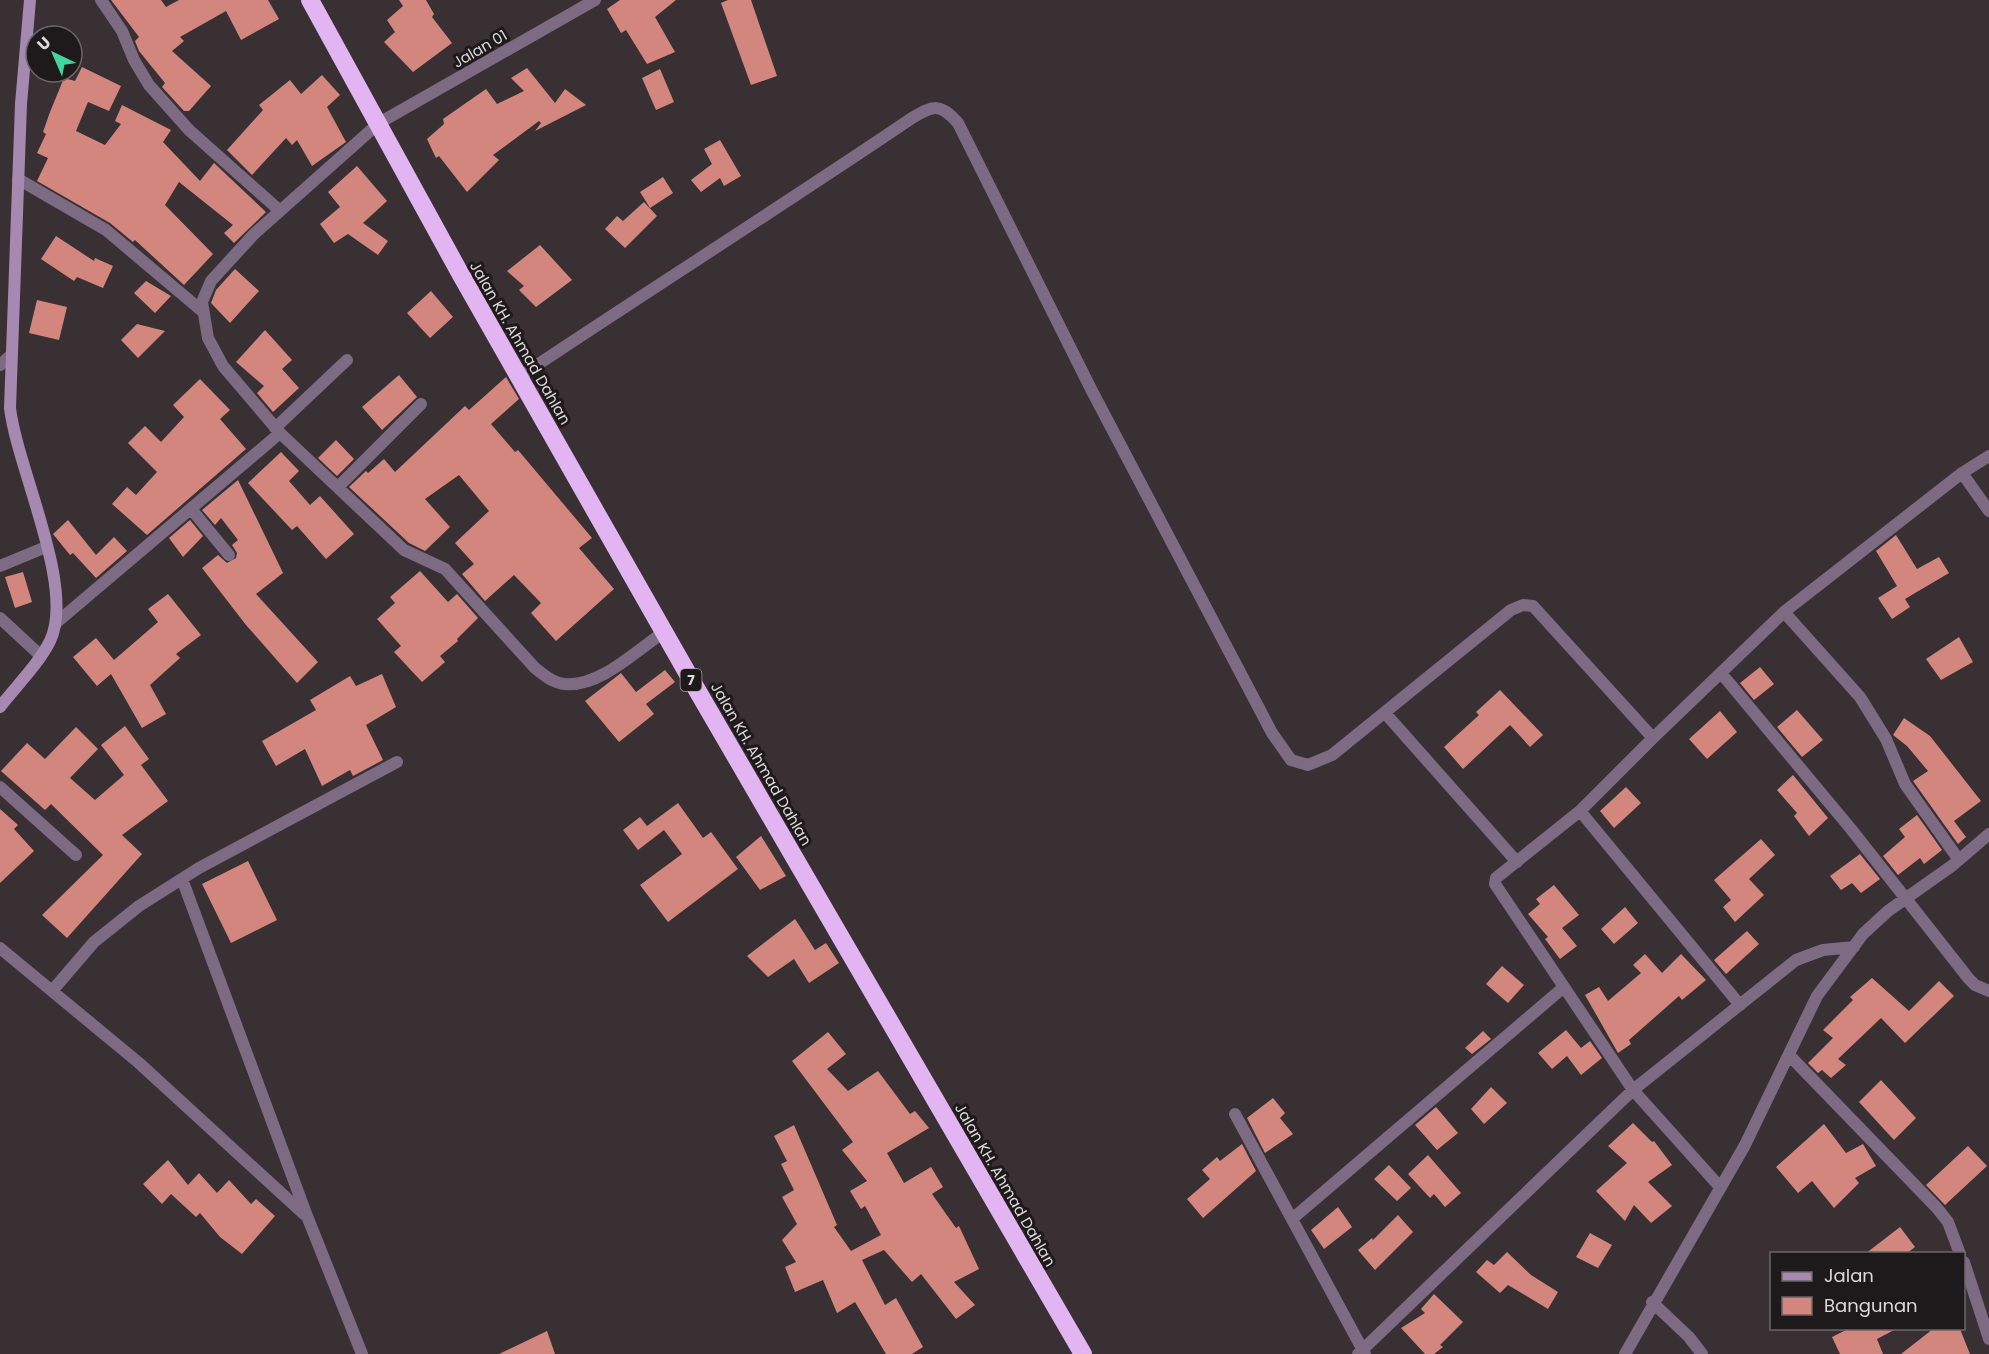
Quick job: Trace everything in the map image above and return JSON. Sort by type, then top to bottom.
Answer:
[{"type":"highway","name":"Jalan KH. Ahmad Dahlan","points":[[310,0],[519,377],[664,632],[1083,1354]]},
{"type":"street","points":[[0,707],[41,656],[51,640],[56,623],[55,591],[46,547],[13,434],[10,408],[21,104],[30,0]]},
{"type":"street","points":[[101,0],[122,31],[134,60],[149,85],[189,130],[279,210]]},
{"type":"street","name":"Jalan 01","points":[[202,311],[202,302],[210,281],[279,210],[379,123],[595,0]]},
{"type":"street","points":[[519,377],[710,249],[752,226],[912,118],[934,107],[941,108],[958,123],[1092,391],[1256,704],[1283,750],[1298,764],[1319,762],[1385,713],[1511,610],[1527,605],[1541,615],[1653,738]]},
{"type":"street","points":[[18,179],[106,230],[202,311],[208,338],[223,366],[278,431],[404,550],[445,569],[535,668],[551,680],[563,684],[578,684],[603,674],[664,632]]},
{"type":"street","points":[[0,365],[11,354]]},
{"type":"street","points":[[56,623],[192,510],[278,431],[347,360]]},
{"type":"street","points":[[338,487],[420,404]]},
{"type":"street","points":[[1720,1187],[1633,1090],[1495,884],[1496,878],[1580,811],[1784,612],[1962,473],[1989,456]]},
{"type":"street","points":[[1962,473],[1989,511]]},
{"type":"street","points":[[192,510],[229,555]]},
{"type":"street","points":[[0,566],[46,547]]},
{"type":"street","points":[[1784,612],[1860,697],[1886,739],[1905,784],[1959,860]]},
{"type":"street","points":[[0,618],[41,656]]},
{"type":"street","points":[[1721,673],[1906,898],[1969,979],[1975,985],[1989,991]]},
{"type":"street","points":[[1385,713],[1517,862]]},
{"type":"street","points":[[52,991],[94,942],[139,906],[182,879],[397,762]]},
{"type":"street","points":[[0,787],[76,855]]},
{"type":"street","points":[[1580,811],[1740,1005]]},
{"type":"street","points":[[1625,1354],[1652,1302],[1745,1145],[1817,996],[1863,934],[1989,834]]},
{"type":"street","points":[[182,879],[307,1216],[362,1354]]},
{"type":"street","points":[[1235,1114],[1362,1353],[1633,1090],[1796,960],[1823,950],[1854,947]]},
{"type":"street","points":[[0,948],[139,1063],[307,1216]]},
{"type":"street","points":[[1292,1219],[1564,987]]},
{"type":"street","points":[[1790,1056],[1937,1208],[1948,1222],[1959,1252]]},
{"type":"street","points":[[1965,1265],[1989,1339]]},
{"type":"street","points":[[1652,1302],[1689,1337],[1702,1354]]},
{"type":"building","points":[[111,0],[161,0],[166,7],[179,0],[268,0],[279,19],[241,40],[226,11],[180,37],[184,41],[172,51],[211,86],[189,111],[184,111],[162,87],[165,83],[139,51],[135,41],[139,37]]},
{"type":"building","points":[[399,0],[426,0],[434,14],[432,17],[452,43],[413,72],[384,42],[395,32],[387,20],[403,6]]},
{"type":"building","points":[[620,0],[676,0],[655,17],[675,52],[647,64],[626,30],[621,33],[607,9]]},
{"type":"building","points":[[728,0],[751,0],[777,76],[751,85],[721,3]]},
{"type":"building","points":[[84,68],[121,86],[109,111],[88,102],[76,131],[105,145],[121,124],[115,121],[122,105],[171,130],[163,142],[200,181],[214,163],[266,212],[234,243],[224,233],[233,225],[179,182],[165,205],[213,254],[184,285],[135,240],[133,242],[110,223],[37,181],[48,158],[37,153],[46,134],[43,132],[62,84],[84,84]]},
{"type":"building","points":[[527,68],[555,103],[565,89],[586,105],[535,131],[541,123],[539,121],[493,155],[499,160],[467,192],[439,156],[436,158],[427,139],[444,124],[443,119],[486,89],[497,104],[524,91],[511,78]]},
{"type":"building","points":[[660,69],[674,102],[656,110],[642,78]]},
{"type":"building","points":[[322,75],[340,95],[327,107],[346,142],[312,166],[297,140],[292,145],[286,138],[252,175],[227,150],[263,110],[259,105],[290,80],[301,94]]},
{"type":"building","points":[[720,140],[741,176],[724,186],[720,178],[701,192],[691,180],[712,164],[704,149]]},
{"type":"building","points":[[357,166],[387,201],[363,223],[388,241],[378,255],[348,234],[334,243],[320,224],[340,207],[328,192]]},
{"type":"building","points":[[663,177],[673,193],[650,208],[640,192]]},
{"type":"building","points":[[644,202],[657,216],[625,248],[605,229],[617,216],[623,221]]},
{"type":"building","points":[[56,236],[94,261],[95,258],[113,266],[103,288],[77,277],[74,281],[41,259]]},
{"type":"building","points":[[540,245],[572,280],[536,307],[519,290],[524,286],[507,271]]},
{"type":"building","points":[[235,269],[259,291],[230,323],[211,303],[216,290]]},
{"type":"building","points":[[146,281],[171,296],[155,313],[134,293]]},
{"type":"building","points":[[431,291],[453,317],[430,338],[407,313]]},
{"type":"building","points":[[37,300],[67,307],[59,340],[29,333]]},
{"type":"building","points":[[137,324],[165,331],[138,358],[121,340]]},
{"type":"building","points":[[265,330],[292,360],[282,369],[299,388],[273,412],[257,393],[264,386],[236,362]]},
{"type":"building","points":[[399,375],[417,397],[382,430],[362,407]]},
{"type":"building","points":[[506,377],[519,399],[491,424],[515,452],[518,450],[592,538],[579,548],[614,589],[556,641],[531,613],[541,603],[514,575],[485,601],[462,574],[474,564],[455,543],[489,511],[459,475],[425,499],[450,527],[425,551],[409,543],[349,487],[366,471],[368,473],[384,459],[395,472],[465,406],[469,410]]},
{"type":"building","points":[[200,379],[230,410],[220,419],[246,449],[147,535],[112,504],[127,487],[136,495],[157,472],[128,443],[145,426],[161,442],[184,417],[173,405]]},
{"type":"building","points":[[336,440],[354,459],[337,476],[318,458]]},
{"type":"building","points":[[281,452],[299,471],[289,481],[310,505],[320,496],[354,534],[326,559],[297,526],[292,530],[248,483]]},
{"type":"building","points":[[238,480],[283,573],[256,594],[318,662],[297,683],[246,625],[202,568],[218,555],[227,563],[236,558],[237,553],[232,545],[238,540],[221,518],[215,525],[202,510]]},
{"type":"building","points":[[68,520],[96,555],[114,537],[127,551],[96,578],[73,553],[70,555],[53,534]]},
{"type":"building","points":[[190,520],[203,536],[183,557],[169,538]]},
{"type":"building","points":[[1896,535],[1917,569],[1939,557],[1949,573],[1905,599],[1910,607],[1892,619],[1878,598],[1897,586],[1876,551]]},
{"type":"building","points":[[420,571],[448,602],[457,594],[478,618],[457,639],[458,641],[440,656],[445,662],[422,682],[394,652],[401,646],[377,619],[395,603],[390,597]]},
{"type":"building","points":[[23,572],[32,602],[15,608],[5,577]]},
{"type":"building","points":[[168,594],[201,635],[176,654],[180,658],[150,685],[166,714],[142,728],[111,674],[97,686],[73,657],[96,638],[114,660],[158,622],[148,609]]},
{"type":"building","points":[[1959,637],[1973,662],[1941,680],[1926,659]]},
{"type":"building","points":[[1760,667],[1774,684],[1754,700],[1740,683]]},
{"type":"building","points":[[665,670],[675,682],[646,704],[654,714],[619,742],[585,701],[621,673],[636,692]]},
{"type":"building","points":[[382,674],[396,707],[366,725],[383,760],[353,776],[350,770],[322,786],[305,749],[276,766],[262,741],[316,710],[310,700],[350,676],[356,686]]},
{"type":"building","points":[[1500,690],[1543,735],[1530,747],[1510,725],[1463,769],[1444,747],[1479,715],[1476,712]]},
{"type":"building","points":[[1797,710],[1823,740],[1802,757],[1777,727]]},
{"type":"building","points":[[1720,711],[1737,732],[1707,759],[1689,739]]},
{"type":"building","points":[[1904,718],[1930,736],[1981,801],[1954,821],[1966,837],[1958,844],[1913,781],[1928,771],[1907,746],[1893,735]]},
{"type":"building","points":[[125,726],[149,759],[141,765],[168,801],[122,835],[142,854],[67,938],[42,915],[103,855],[51,804],[45,810],[1,771],[27,743],[45,759],[76,727],[98,749],[70,778],[95,800],[124,775],[101,745]]},
{"type":"building","points":[[1793,775],[1828,818],[1809,836],[1794,816],[1797,813],[1777,790]]},
{"type":"building","points":[[1626,787],[1641,803],[1614,828],[1600,811]]},
{"type":"building","points":[[678,803],[703,838],[711,832],[738,869],[668,922],[640,885],[682,854],[664,830],[638,850],[623,830],[640,817],[647,826]]},
{"type":"building","points":[[0,809],[18,825],[14,829],[34,851],[0,883]]},
{"type":"building","points":[[1917,815],[1942,850],[1924,864],[1920,858],[1898,875],[1883,856],[1905,837],[1899,829]]},
{"type":"building","points":[[761,836],[786,876],[760,890],[736,857]]},
{"type":"building","points":[[1761,839],[1775,855],[1749,879],[1764,895],[1735,922],[1723,907],[1731,900],[1714,880]]},
{"type":"building","points":[[1860,854],[1880,879],[1861,893],[1852,883],[1841,890],[1830,876]]},
{"type":"building","points":[[248,861],[277,920],[231,943],[202,884]]},
{"type":"building","points":[[1554,885],[1579,915],[1562,928],[1577,946],[1560,959],[1545,939],[1548,937],[1528,914],[1540,904],[1536,899]]},
{"type":"building","points":[[1625,907],[1638,923],[1614,944],[1601,929]]},
{"type":"building","points":[[795,919],[815,950],[826,943],[839,963],[809,983],[794,959],[768,977],[747,956]]},
{"type":"building","points":[[1747,931],[1759,944],[1726,974],[1714,960]]},
{"type":"building","points":[[1645,954],[1662,973],[1681,954],[1706,980],[1682,1000],[1679,996],[1629,1040],[1631,1044],[1618,1053],[1585,995],[1599,987],[1608,1001],[1641,973],[1633,965]]},
{"type":"building","points":[[1502,966],[1524,985],[1508,1003],[1486,984]]},
{"type":"building","points":[[1872,978],[1909,1011],[1939,981],[1954,996],[1905,1043],[1881,1018],[1838,1059],[1846,1065],[1831,1078],[1822,1070],[1818,1073],[1808,1063],[1833,1038],[1823,1030],[1853,1000],[1850,997]]},
{"type":"building","points":[[1566,1030],[1581,1048],[1590,1041],[1602,1058],[1581,1075],[1567,1056],[1552,1069],[1538,1053]]},
{"type":"building","points":[[1483,1031],[1491,1039],[1472,1054],[1465,1048]]},
{"type":"building","points":[[828,1032],[846,1054],[827,1069],[848,1091],[878,1071],[910,1114],[915,1111],[929,1128],[887,1153],[904,1183],[931,1167],[943,1187],[932,1194],[956,1228],[959,1226],[979,1269],[954,1282],[975,1305],[956,1319],[921,1274],[912,1282],[884,1250],[862,1260],[885,1305],[896,1298],[923,1347],[912,1354],[886,1354],[855,1302],[837,1313],[823,1280],[795,1292],[785,1267],[796,1262],[782,1240],[797,1224],[782,1197],[794,1190],[781,1164],[787,1161],[774,1136],[794,1125],[837,1225],[834,1227],[851,1251],[881,1235],[865,1206],[861,1209],[850,1191],[867,1181],[842,1150],[853,1142],[792,1061]]},
{"type":"building","points":[[1881,1080],[1916,1118],[1894,1140],[1859,1102]]},
{"type":"building","points":[[1491,1087],[1507,1103],[1484,1124],[1471,1109]]},
{"type":"building","points":[[1273,1098],[1285,1113],[1280,1118],[1293,1134],[1265,1153],[1247,1118]]},
{"type":"building","points":[[1436,1107],[1458,1133],[1437,1150],[1415,1125]]},
{"type":"building","points":[[1633,1123],[1652,1142],[1654,1141],[1672,1165],[1648,1182],[1672,1206],[1651,1223],[1634,1205],[1625,1221],[1596,1191],[1627,1163],[1608,1146]]},
{"type":"building","points":[[1824,1124],[1846,1153],[1863,1144],[1876,1166],[1855,1178],[1859,1183],[1834,1208],[1812,1181],[1798,1193],[1776,1167]]},
{"type":"building","points":[[1242,1144],[1256,1171],[1203,1218],[1187,1199],[1210,1179],[1202,1170],[1217,1157],[1220,1161]]},
{"type":"building","points":[[1968,1146],[1987,1166],[1945,1205],[1926,1185]]},
{"type":"building","points":[[1428,1155],[1461,1193],[1445,1207],[1434,1194],[1430,1198],[1408,1174]]},
{"type":"building","points":[[168,1160],[188,1185],[199,1173],[217,1193],[229,1180],[251,1204],[256,1199],[275,1216],[242,1254],[220,1237],[200,1213],[196,1217],[171,1194],[162,1204],[143,1184]]},
{"type":"building","points":[[1389,1165],[1411,1188],[1397,1201],[1374,1179]]},
{"type":"building","points":[[1338,1207],[1352,1227],[1324,1249],[1311,1230]]},
{"type":"building","points":[[1398,1215],[1413,1232],[1375,1270],[1358,1250],[1372,1238],[1373,1240]]},
{"type":"building","points":[[1900,1227],[1915,1247],[1909,1252],[1868,1252]]},
{"type":"building","points":[[1590,1233],[1612,1245],[1598,1268],[1576,1257]]},
{"type":"building","points":[[1507,1252],[1531,1275],[1558,1292],[1548,1309],[1508,1285],[1500,1293],[1476,1272],[1487,1260],[1494,1265]]},
{"type":"building","points":[[1434,1294],[1463,1322],[1440,1345],[1443,1347],[1434,1354],[1425,1354],[1401,1328],[1425,1313],[1421,1309]]},
{"type":"building","points":[[1846,1330],[1894,1330],[1877,1339],[1883,1354],[1840,1354],[1832,1337]]},
{"type":"building","points":[[1932,1330],[1960,1330],[1970,1354],[1901,1354]]},
{"type":"building","points":[[547,1331],[555,1354],[499,1354]]}]
